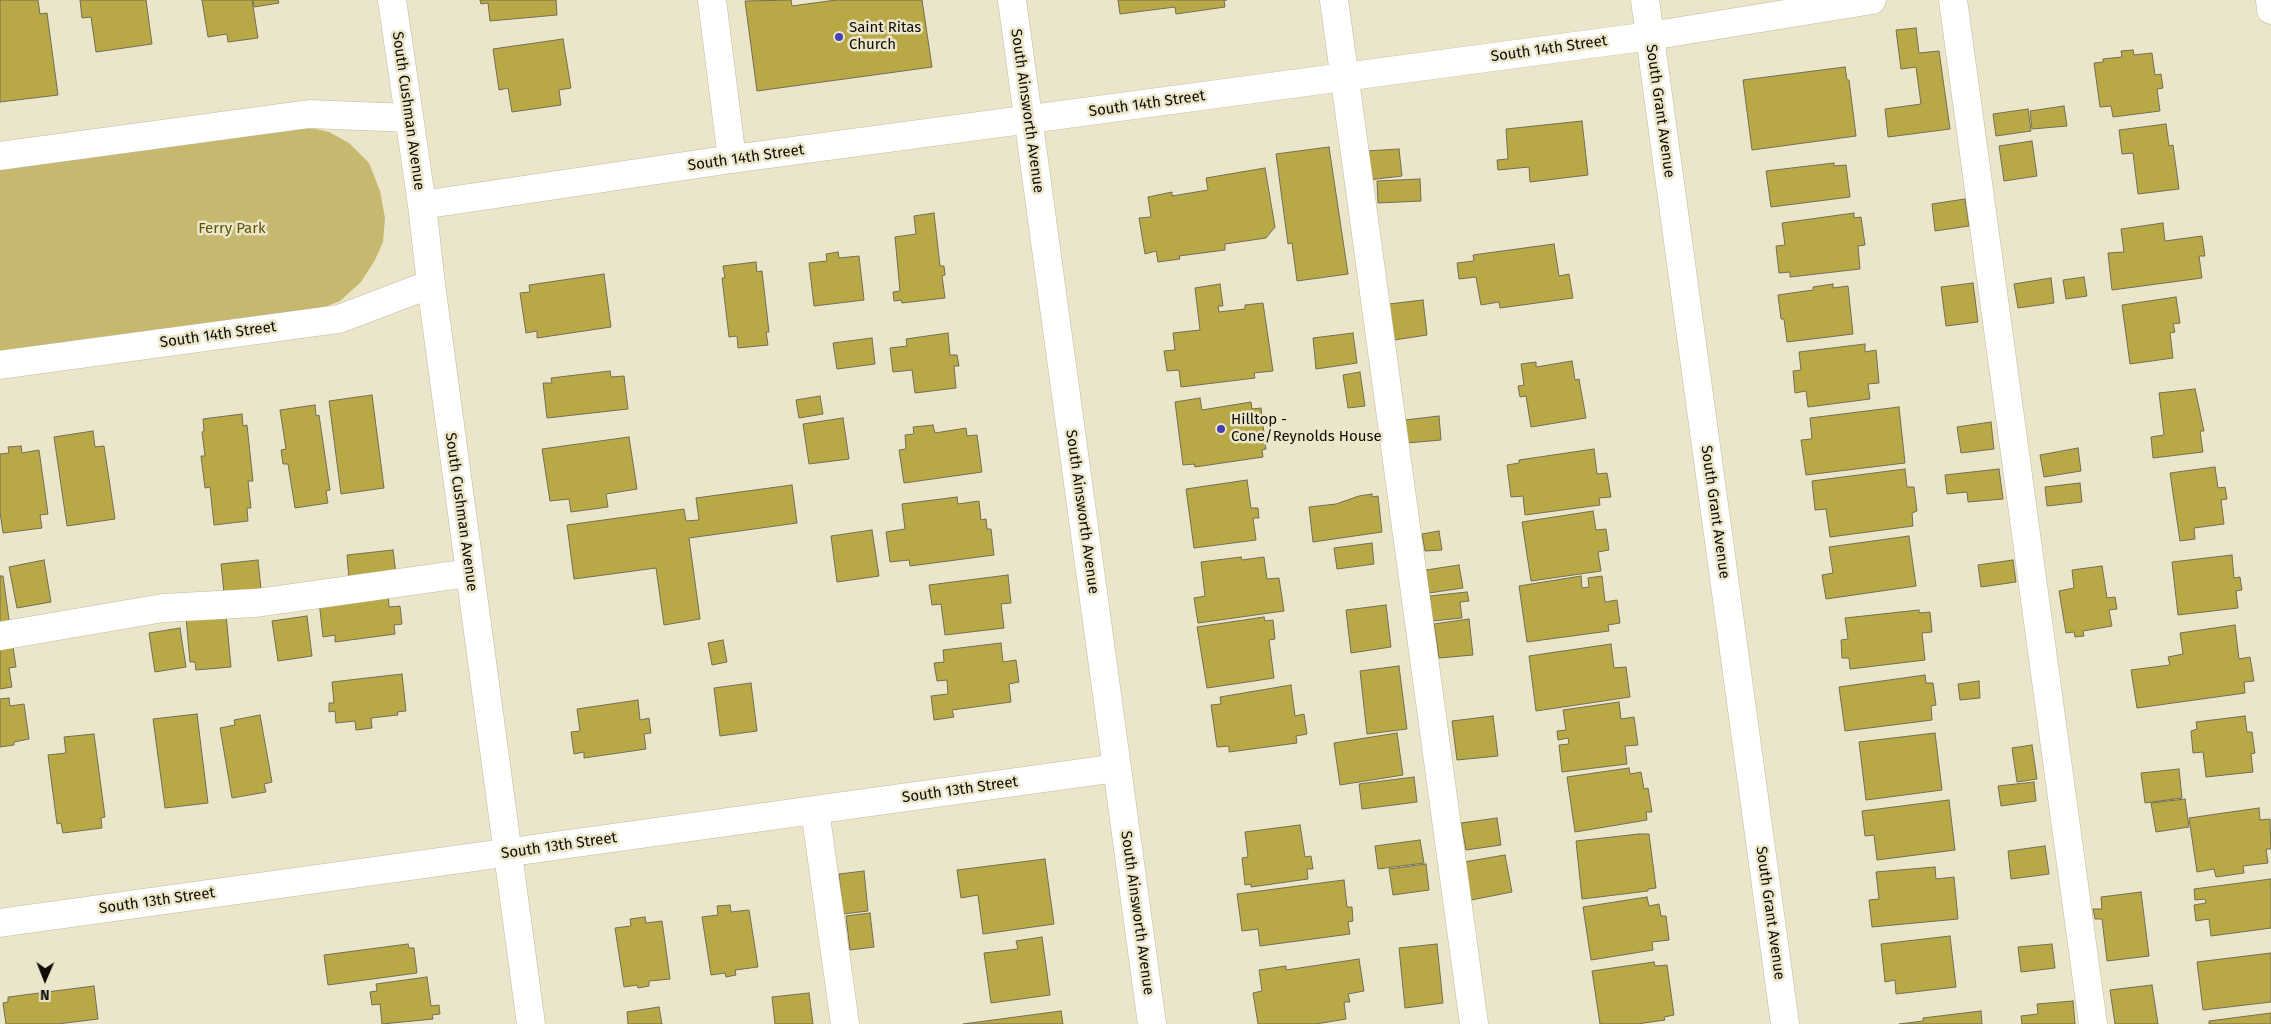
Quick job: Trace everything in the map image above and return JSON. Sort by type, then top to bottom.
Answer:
[{"type":"street","name":"South Cushman Avenue","points":[[392,0],[422,205],[469,573],[531,1024]]},
{"type":"street","points":[[712,0],[732,159]]},
{"type":"street","name":"South Ainsworth Avenue","points":[[1012,0],[1152,1024]]},
{"type":"street","points":[[1334,0],[1474,1024]]},
{"type":"street","name":"South Grant Avenue","points":[[1645,0],[1785,1024]]},
{"type":"street","name":"South 14th Street","points":[[422,205],[732,159],[1650,36],[1872,0]]},
{"type":"street","points":[[1953,0],[2093,1024]]},
{"type":"street","points":[[2270,0],[2271,10]]},
{"type":"street","points":[[0,156],[309,114],[409,118]]},
{"type":"street","name":"South 14th Street","points":[[0,365],[339,319],[431,284]]},
{"type":"street","points":[[0,636],[163,608],[256,602],[469,573]]},
{"type":"street","name":"South 13th Street","points":[[0,923],[1117,768]]},
{"type":"street","points":[[816,810],[845,1024]]},
{"type":"green space","name":"Ferry Park","points":[[299,125],[329,132],[349,143],[369,163],[380,191],[385,218],[383,242],[375,260],[361,282],[340,301],[309,313],[0,358],[0,164]]},
{"type":"building","points":[[0,0],[38,0],[40,14],[47,13],[58,95],[0,102]]},
{"type":"building","points":[[80,0],[146,0],[152,44],[96,52],[91,17],[82,18]]},
{"type":"building","points":[[202,0],[252,0],[258,38],[228,42],[227,34],[208,37]]},
{"type":"building","points":[[253,0],[278,0],[279,3],[254,7]]},
{"type":"building","points":[[480,0],[556,0],[557,15],[490,21],[488,3],[481,4]]},
{"type":"building","name":"Saint Ritas Church","points":[[791,0],[792,6],[836,0],[922,0],[932,67],[757,91],[745,1]]},
{"type":"building","points":[[1118,0],[1224,0],[1225,7],[1176,14],[1175,7],[1120,14]]},
{"type":"building","points":[[1916,28],[1919,53],[1939,51],[1950,129],[1888,137],[1885,109],[1921,104],[1916,67],[1901,69],[1896,30]]},
{"type":"building","points":[[563,39],[571,88],[559,90],[561,105],[512,112],[508,88],[499,90],[493,49]]},
{"type":"building","points":[[2133,50],[2134,55],[2152,53],[2155,75],[2161,74],[2163,88],[2157,89],[2160,111],[2113,117],[2111,106],[2100,107],[2094,63],[2103,62],[2103,59],[2122,57],[2121,51]]},
{"type":"building","points":[[1845,67],[1847,80],[1849,80],[1856,136],[1752,150],[1743,80]]},
{"type":"building","points":[[2064,106],[2067,126],[2032,129],[2030,111]]},
{"type":"building","points":[[2028,109],[2031,131],[1996,136],[1993,114]]},
{"type":"building","points":[[1582,121],[1588,175],[1530,182],[1529,167],[1498,170],[1497,160],[1508,159],[1506,129]]},
{"type":"building","points":[[2166,124],[2169,146],[2173,145],[2179,189],[2138,194],[2133,153],[2122,154],[2119,130]]},
{"type":"building","points":[[2032,141],[2037,176],[2004,181],[1999,146]]},
{"type":"building","points":[[1329,147],[1348,274],[1297,281],[1292,243],[1288,244],[1276,154]]},
{"type":"building","points":[[1399,149],[1402,176],[1368,180],[1366,151]]},
{"type":"building","points":[[1834,163],[1834,166],[1846,165],[1850,197],[1771,207],[1766,171]]},
{"type":"building","points":[[1265,168],[1275,227],[1266,238],[1225,244],[1225,250],[1179,256],[1180,259],[1158,262],[1156,251],[1145,254],[1139,218],[1151,217],[1148,197],[1172,192],[1172,196],[1208,190],[1206,178]]},
{"type":"building","points":[[1420,179],[1421,201],[1378,203],[1377,181]]},
{"type":"building","points":[[1965,199],[1969,226],[1935,231],[1932,204]]},
{"type":"building","points":[[934,213],[940,266],[944,266],[945,275],[942,276],[945,298],[902,303],[901,300],[894,301],[893,292],[900,291],[895,237],[916,234],[914,216]]},
{"type":"building","points":[[1854,213],[1854,218],[1861,217],[1865,245],[1858,246],[1860,269],[1790,277],[1790,272],[1779,273],[1776,246],[1785,245],[1782,223]]},
{"type":"building","points":[[2163,223],[2165,241],[2202,236],[2205,256],[2199,256],[2202,278],[2112,290],[2108,253],[2124,252],[2121,229]]},
{"type":"building","points":[[1554,244],[1559,276],[1569,274],[1573,298],[1500,308],[1499,302],[1481,305],[1476,277],[1459,279],[1457,263],[1474,261],[1473,255]]},
{"type":"building","points":[[838,252],[839,258],[859,256],[864,300],[814,306],[809,263],[827,261],[826,254]]},
{"type":"building","points":[[756,262],[757,272],[762,271],[769,332],[766,332],[768,345],[738,348],[737,336],[729,337],[722,278],[725,278],[723,266]]},
{"type":"building","points":[[604,274],[611,327],[537,338],[537,331],[526,333],[520,293],[530,292],[529,285]]},
{"type":"building","points":[[2084,277],[2087,296],[2066,299],[2063,280]]},
{"type":"building","points":[[2051,278],[2054,303],[2018,308],[2014,284]]},
{"type":"building","points":[[1973,283],[1978,322],[1946,326],[1941,287]]},
{"type":"building","points":[[1220,284],[1223,306],[1218,306],[1219,312],[1245,309],[1245,305],[1263,303],[1273,371],[1254,373],[1255,378],[1181,387],[1179,370],[1167,371],[1164,351],[1175,350],[1173,333],[1200,330],[1195,288]]},
{"type":"building","points":[[1833,284],[1833,288],[1848,286],[1853,334],[1787,342],[1784,319],[1781,319],[1778,295],[1813,290],[1813,287]]},
{"type":"building","points":[[2176,297],[2180,323],[2173,324],[2175,332],[2170,333],[2173,358],[2130,364],[2122,305]]},
{"type":"building","points":[[1423,300],[1427,335],[1394,340],[1389,304]]},
{"type":"building","points":[[948,333],[950,355],[957,355],[959,366],[954,366],[956,388],[915,393],[912,370],[893,372],[890,348],[907,346],[906,339]]},
{"type":"building","points":[[1353,333],[1357,363],[1316,369],[1313,338]]},
{"type":"building","points":[[872,338],[875,364],[837,369],[833,343]]},
{"type":"building","points":[[1865,344],[1865,352],[1876,350],[1879,383],[1868,384],[1870,399],[1808,407],[1806,391],[1795,393],[1793,371],[1801,370],[1799,352]]},
{"type":"building","points":[[1572,361],[1575,380],[1579,379],[1586,418],[1531,427],[1526,396],[1520,397],[1518,386],[1524,385],[1521,364],[1536,362],[1536,367]]},
{"type":"building","points":[[610,371],[611,377],[624,376],[628,409],[547,418],[543,383],[552,383],[551,378]]},
{"type":"building","points":[[1360,372],[1365,406],[1348,408],[1343,375]]},
{"type":"building","points":[[2195,389],[2204,431],[2200,431],[2203,452],[2153,458],[2151,437],[2164,435],[2159,393]]},
{"type":"building","points":[[372,395],[384,488],[341,494],[329,401]]},
{"type":"building","points":[[820,396],[823,414],[799,418],[796,400]]},
{"type":"building","name":"Hilltop - Cone/Reynolds House","points":[[1200,398],[1202,410],[1251,402],[1252,409],[1261,408],[1266,449],[1262,450],[1263,457],[1195,467],[1194,464],[1183,465],[1175,402]]},
{"type":"building","points":[[315,405],[316,416],[319,415],[330,490],[326,491],[328,503],[295,508],[288,464],[283,464],[281,450],[286,449],[280,410]]},
{"type":"building","points":[[1899,407],[1905,463],[1806,475],[1801,440],[1812,439],[1810,418]]},
{"type":"building","points":[[242,414],[243,426],[247,425],[253,481],[248,481],[251,508],[247,508],[248,521],[214,525],[210,487],[205,488],[201,456],[205,456],[202,432],[204,431],[203,419]]},
{"type":"building","points":[[1439,416],[1441,440],[1407,443],[1405,420]]},
{"type":"building","points":[[843,418],[849,459],[809,464],[803,424]]},
{"type":"building","points":[[1991,422],[1994,449],[1961,453],[1957,427]]},
{"type":"building","points":[[933,425],[935,433],[966,428],[967,436],[977,435],[982,472],[904,483],[899,450],[906,449],[905,435],[914,434],[913,427]]},
{"type":"building","points":[[93,431],[95,447],[104,446],[115,519],[67,526],[54,437]]},
{"type":"building","points":[[629,437],[637,489],[606,494],[608,507],[571,512],[569,499],[550,501],[542,449]]},
{"type":"building","points":[[21,446],[22,453],[39,450],[48,514],[40,515],[42,528],[3,533],[0,512],[0,454],[9,453],[8,447]]},
{"type":"building","points":[[2078,448],[2081,471],[2044,477],[2040,455]]},
{"type":"building","points":[[1594,449],[1597,474],[1607,473],[1611,497],[1599,498],[1600,505],[1525,515],[1523,496],[1511,497],[1507,465],[1519,463],[1519,460]]},
{"type":"building","points":[[2215,467],[2218,488],[2225,487],[2227,499],[2221,500],[2224,524],[2194,528],[2195,539],[2180,541],[2170,473]]},
{"type":"building","points":[[1905,469],[1907,487],[1914,487],[1917,511],[1912,513],[1913,526],[1830,537],[1826,509],[1815,510],[1812,481]]},
{"type":"building","points":[[1999,469],[2003,499],[1968,502],[1967,492],[1947,494],[1945,475]]},
{"type":"building","points":[[1247,480],[1251,508],[1258,508],[1259,518],[1253,518],[1256,540],[1194,548],[1186,489]]},
{"type":"building","points":[[2080,483],[2082,502],[2047,506],[2045,487]]},
{"type":"building","points":[[792,485],[797,523],[689,538],[700,619],[664,625],[656,568],[574,579],[567,525],[684,509],[686,521],[699,520],[696,498]]},
{"type":"building","points":[[1372,494],[1372,497],[1378,496],[1382,532],[1313,542],[1309,507],[1336,504],[1359,496]]},
{"type":"building","points":[[957,497],[958,504],[979,501],[981,520],[986,519],[987,529],[991,529],[994,555],[910,566],[909,560],[890,562],[886,532],[905,529],[902,504]]},
{"type":"building","points":[[1593,511],[1596,530],[1606,529],[1609,550],[1598,552],[1601,571],[1531,581],[1522,522]]},
{"type":"building","points":[[872,530],[879,576],[837,582],[831,536]]},
{"type":"building","points":[[1439,531],[1442,550],[1425,551],[1422,534]]},
{"type":"building","points":[[1909,536],[1916,586],[1826,599],[1822,575],[1833,573],[1829,547]]},
{"type":"building","points":[[1372,543],[1374,564],[1337,569],[1334,548]]},
{"type":"building","points":[[393,550],[396,574],[349,579],[347,555]]},
{"type":"building","points":[[2232,555],[2234,578],[2240,577],[2242,590],[2236,591],[2238,608],[2178,615],[2172,562]]},
{"type":"building","points":[[1241,557],[1242,560],[1264,557],[1267,579],[1279,578],[1284,611],[1198,623],[1194,598],[1205,596],[1201,562]]},
{"type":"building","points":[[44,560],[51,602],[17,608],[9,567]]},
{"type":"building","points":[[258,560],[261,589],[224,593],[221,564]]},
{"type":"building","points":[[2013,560],[2016,582],[1981,587],[1978,565]]},
{"type":"building","points":[[1459,565],[1463,588],[1429,593],[1426,570]]},
{"type":"building","points":[[2102,566],[2107,598],[2115,597],[2117,609],[2109,610],[2112,626],[2083,631],[2084,636],[2075,637],[2074,632],[2066,633],[2059,591],[2074,588],[2072,570]]},
{"type":"building","points":[[1008,575],[1011,603],[1001,604],[1004,628],[945,635],[941,604],[932,605],[929,585]]},
{"type":"building","points":[[0,576],[3,576],[10,627],[0,628]]},
{"type":"building","points":[[1581,576],[1582,588],[1589,587],[1588,578],[1602,576],[1605,602],[1617,600],[1620,623],[1608,625],[1609,631],[1527,642],[1519,586]]},
{"type":"building","points":[[1467,592],[1469,601],[1460,602],[1462,618],[1432,621],[1430,596]]},
{"type":"building","points":[[388,593],[389,607],[400,606],[402,624],[394,625],[395,634],[335,642],[335,635],[323,637],[319,601]]},
{"type":"building","points":[[1386,605],[1391,647],[1351,653],[1346,610]]},
{"type":"building","points":[[1919,610],[1919,613],[1930,612],[1932,632],[1922,633],[1925,660],[1850,669],[1849,658],[1842,658],[1841,640],[1848,639],[1845,618]]},
{"type":"building","points":[[226,614],[231,667],[196,670],[195,662],[190,662],[186,618]]},
{"type":"building","points":[[307,616],[312,656],[278,661],[272,621]]},
{"type":"building","points":[[1264,617],[1265,621],[1273,620],[1275,639],[1269,640],[1274,678],[1207,688],[1197,627]]},
{"type":"building","points":[[1469,619],[1473,655],[1439,658],[1434,624]]},
{"type":"building","points":[[2235,625],[2239,659],[2250,657],[2254,681],[2244,682],[2245,693],[2137,708],[2131,670],[2170,665],[2168,657],[2183,654],[2180,633]]},
{"type":"building","points":[[180,628],[186,667],[155,672],[149,633]]},
{"type":"building","points":[[723,640],[727,662],[712,665],[708,643]]},
{"type":"building","points":[[1001,643],[1003,662],[1016,660],[1019,682],[1009,684],[1011,702],[952,710],[954,717],[934,720],[931,696],[948,694],[947,680],[937,681],[934,663],[944,662],[943,650]]},
{"type":"building","points":[[1611,644],[1614,668],[1626,667],[1630,697],[1536,711],[1529,656]]},
{"type":"building","points":[[0,645],[13,647],[16,667],[9,668],[12,687],[0,689]]},
{"type":"building","points":[[1399,666],[1407,729],[1367,734],[1360,671]]},
{"type":"building","points":[[402,674],[406,711],[397,712],[398,715],[371,718],[372,728],[356,730],[355,721],[336,723],[335,711],[329,712],[329,703],[334,703],[332,682]]},
{"type":"building","points":[[1925,675],[1926,683],[1933,683],[1936,705],[1931,706],[1932,720],[1845,731],[1839,687]]},
{"type":"building","points":[[1979,681],[1980,698],[1960,700],[1958,684]]},
{"type":"building","points":[[751,683],[757,731],[720,736],[714,688]]},
{"type":"building","points":[[1291,685],[1295,716],[1304,714],[1307,734],[1296,736],[1297,743],[1229,752],[1229,746],[1217,747],[1211,705],[1221,704],[1220,697]]},
{"type":"building","points":[[9,698],[10,706],[24,704],[29,739],[14,742],[14,745],[0,747],[0,699]]},
{"type":"building","points":[[638,700],[640,720],[649,718],[651,733],[644,734],[646,749],[584,758],[584,752],[574,754],[571,732],[580,731],[577,709]]},
{"type":"building","points":[[1619,702],[1621,719],[1634,717],[1638,745],[1625,746],[1627,764],[1562,772],[1559,745],[1569,744],[1568,738],[1558,740],[1557,731],[1566,730],[1563,710]]},
{"type":"building","points":[[197,714],[208,803],[165,808],[153,719]]},
{"type":"building","points":[[260,715],[272,782],[264,784],[266,792],[232,798],[220,728],[235,725],[234,720]]},
{"type":"building","points":[[1493,716],[1498,756],[1457,760],[1452,721]]},
{"type":"building","points":[[2245,716],[2247,732],[2252,732],[2255,753],[2251,754],[2253,772],[2206,777],[2203,752],[2193,753],[2191,731],[2197,729],[2196,722]]},
{"type":"building","points":[[1397,733],[1403,775],[1340,785],[1334,743]]},
{"type":"building","points":[[1935,733],[1942,790],[1866,800],[1859,742]]},
{"type":"building","points":[[94,734],[105,817],[101,818],[102,828],[63,833],[61,823],[57,824],[48,755],[66,753],[64,737]]},
{"type":"building","points":[[2032,745],[2037,779],[2017,782],[2012,748]]},
{"type":"building","points":[[1629,768],[1630,774],[1641,772],[1644,789],[1648,788],[1652,812],[1646,812],[1647,820],[1575,832],[1567,777]]},
{"type":"building","points":[[2179,769],[2182,798],[2145,803],[2141,773]]},
{"type":"building","points":[[1414,777],[1417,802],[1362,809],[1359,784]]},
{"type":"building","points":[[2034,782],[2036,801],[2001,806],[1998,786]]},
{"type":"building","points":[[2185,799],[2189,827],[2156,832],[2151,803]]},
{"type":"building","points":[[1949,800],[1955,850],[1877,860],[1874,835],[1865,836],[1862,811]]},
{"type":"building","points":[[2259,808],[2260,820],[2270,819],[2271,849],[2266,849],[2268,863],[2243,866],[2244,873],[2216,877],[2214,869],[2197,872],[2189,818]]},
{"type":"building","points":[[1497,818],[1501,845],[1466,850],[1461,823]]},
{"type":"building","points":[[1300,825],[1305,857],[1311,856],[1313,869],[1307,869],[1308,879],[1251,887],[1251,884],[1245,885],[1242,858],[1248,857],[1245,832]]},
{"type":"building","points":[[1649,834],[1656,888],[1648,889],[1648,891],[1582,899],[1576,841]]},
{"type":"building","points":[[1420,840],[1424,863],[1378,869],[1375,846]]},
{"type":"building","points":[[2045,846],[2049,874],[2011,879],[2008,851]]},
{"type":"building","points":[[1505,855],[1512,892],[1471,900],[1464,862]]},
{"type":"building","points":[[1045,859],[1054,924],[983,934],[978,895],[961,898],[957,870]]},
{"type":"building","points":[[1426,864],[1429,890],[1393,895],[1389,869]]},
{"type":"building","points":[[1935,867],[1936,879],[1954,877],[1958,919],[1872,927],[1869,900],[1879,899],[1876,872]]},
{"type":"building","points":[[864,871],[868,911],[843,914],[839,874]]},
{"type":"building","points":[[2271,879],[2271,928],[2211,936],[2209,919],[2196,921],[2194,905],[2206,903],[2205,899],[2195,900],[2194,889]]},
{"type":"building","points":[[1344,880],[1347,907],[1352,907],[1353,921],[1348,922],[1350,934],[1260,946],[1258,929],[1242,931],[1237,894]]},
{"type":"building","points":[[2141,892],[2149,956],[2107,961],[2102,919],[2095,919],[2093,909],[2102,909],[2101,897]]},
{"type":"building","points":[[1647,897],[1649,906],[1659,904],[1661,916],[1666,916],[1669,940],[1652,942],[1653,950],[1591,960],[1583,907]]},
{"type":"building","points":[[730,905],[731,912],[749,910],[758,967],[735,970],[736,975],[726,977],[725,973],[711,975],[702,917],[718,915],[717,906]]},
{"type":"building","points":[[870,913],[874,947],[850,950],[846,916]]},
{"type":"building","points":[[645,917],[646,923],[662,921],[670,979],[649,981],[649,986],[638,988],[637,985],[624,987],[615,928],[631,926],[630,919]]},
{"type":"building","points":[[1950,936],[1956,987],[1896,994],[1895,980],[1885,982],[1881,944]]},
{"type":"building","points":[[1042,937],[1050,995],[991,1003],[984,953],[1018,949],[1016,941]]},
{"type":"building","points":[[408,944],[409,948],[414,948],[417,973],[328,985],[324,955]]},
{"type":"building","points":[[1437,944],[1443,1003],[1405,1008],[1399,948]]},
{"type":"building","points":[[2052,944],[2055,968],[2021,972],[2018,947]]},
{"type":"building","points":[[2271,953],[2271,1002],[2203,1010],[2197,962]]},
{"type":"building","points":[[1359,959],[1364,991],[1348,994],[1350,1002],[1344,1002],[1346,1019],[1316,1024],[1258,1024],[1253,993],[1262,991],[1259,970],[1286,966],[1286,970]]},
{"type":"building","points":[[1654,962],[1655,966],[1667,965],[1674,1015],[1664,1017],[1665,1020],[1637,1024],[1600,1024],[1592,971]]},
{"type":"building","points":[[427,977],[431,1006],[439,1005],[440,1014],[432,1015],[433,1019],[382,1024],[380,1004],[372,1005],[370,992],[377,991],[376,984]]},
{"type":"building","points":[[2152,985],[2158,1024],[2115,1024],[2110,990]]},
{"type":"building","points":[[94,986],[98,1019],[57,1024],[6,1024],[3,1003],[8,1002],[8,997]]},
{"type":"building","points":[[809,993],[813,1024],[775,1024],[772,997]]},
{"type":"building","points":[[2073,1001],[2075,1024],[2022,1024],[2021,1016],[2038,1014],[2037,1004]]},
{"type":"building","points":[[659,1007],[662,1024],[628,1024],[627,1012]]},
{"type":"building","points":[[1061,1011],[1063,1024],[963,1024]]},
{"type":"building","points":[[1981,1011],[1982,1024],[1899,1024],[1923,1021],[1923,1018]]},
{"type":"building","points":[[2271,1013],[2271,1024],[2209,1024],[2209,1021]]},
{"type":"place","name":"Saint Ritas Church","points":[[839,37]]},
{"type":"place","name":"Hilltop - Cone/Reynolds House","points":[[1221,429]]}]
